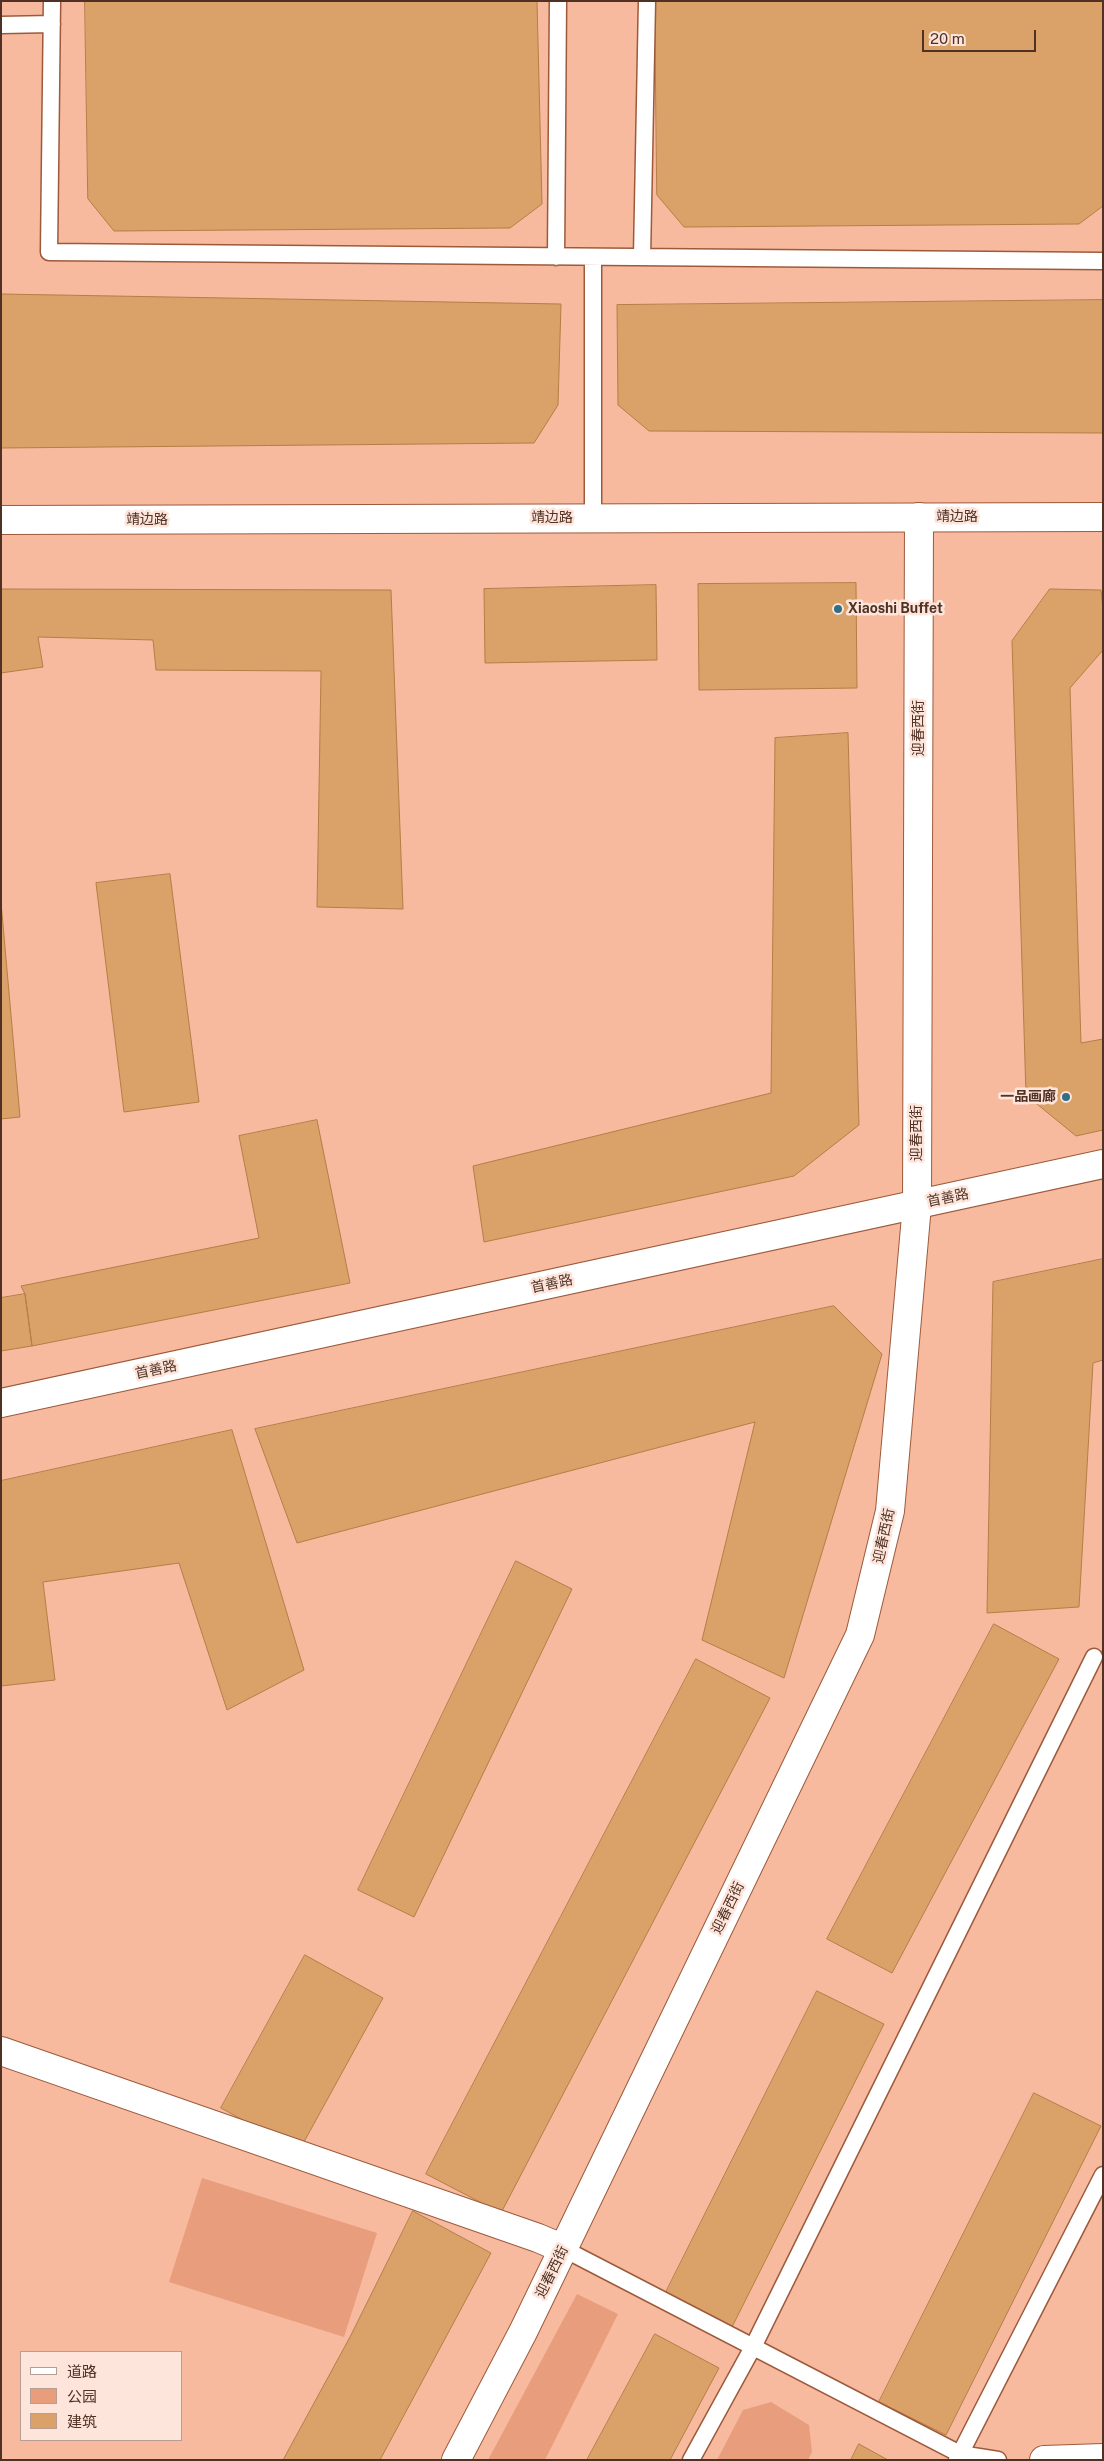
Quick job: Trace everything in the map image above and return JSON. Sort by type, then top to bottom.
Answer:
[{"type":"street","name":"迎春西街","points":[[456,2460],[564,2249],[860,1634],[890,1511],[917,1204],[919,517]]},
{"type":"street","name":"靖边路","points":[[1,520],[1103,517]]},
{"type":"street","name":"首善路","points":[[1,1404],[1103,1164]]},
{"type":"street","points":[[1,2051],[538,2238],[564,2249]]},
{"type":"street","points":[[1044,2460],[1089,2459]]},
{"type":"lane","points":[[52,1],[49,252],[1103,261]]},
{"type":"lane","points":[[556,257],[558,1]]},
{"type":"lane","points":[[642,257],[647,1]]},
{"type":"lane","points":[[1,25],[52,24]]},
{"type":"lane","points":[[593,257],[593,518]]},
{"type":"lane","points":[[691,2460],[753,2346],[1094,1657]]},
{"type":"lane","points":[[958,2457],[1103,2174]]},
{"type":"lane","points":[[564,2249],[753,2346],[958,2457],[998,2460]]},
{"type":"green space","points":[[202,2178],[377,2233],[344,2337],[169,2282]]},
{"type":"green space","points":[[577,2294],[618,2314],[545,2460],[488,2460]]},
{"type":"green space","points":[[771,2402],[809,2425],[812,2452],[808,2460],[717,2460],[743,2410]]},
{"type":"building","points":[[85,1],[537,1],[542,204],[510,228],[114,231],[88,199]]},
{"type":"building","points":[[655,1],[1103,1],[1103,206],[1079,224],[684,227],[657,195]]},
{"type":"building","points":[[1,294],[561,304],[558,405],[534,443],[1,448]]},
{"type":"building","points":[[1103,300],[1103,433],[649,431],[618,405],[617,305]]},
{"type":"building","points":[[856,583],[857,688],[699,690],[698,584]]},
{"type":"building","points":[[656,585],[657,660],[485,663],[484,589]]},
{"type":"building","points":[[1,589],[391,590],[403,909],[317,907],[321,671],[156,670],[153,640],[38,637],[43,667],[1,673]]},
{"type":"building","points":[[1050,589],[1101,590],[1103,609],[1103,650],[1070,688],[1081,1043],[1103,1039],[1103,1130],[1076,1136],[1026,1095],[1012,641]]},
{"type":"building","points":[[848,733],[859,1125],[794,1176],[484,1242],[473,1166],[771,1093],[775,738]]},
{"type":"building","points":[[170,874],[199,1102],[124,1112],[96,883]]},
{"type":"building","points":[[1,902],[20,1117],[1,1119]]},
{"type":"building","points":[[317,1120],[350,1283],[32,1346],[25,1294],[21,1286],[259,1238],[239,1136]]},
{"type":"building","points":[[1103,1259],[1103,1360],[1093,1363],[1079,1607],[987,1613],[993,1282]]},
{"type":"building","points":[[25,1294],[32,1346],[1,1351],[1,1298]]},
{"type":"building","points":[[834,1306],[882,1354],[784,1678],[702,1640],[755,1422],[297,1543],[255,1429]]},
{"type":"building","points":[[232,1430],[304,1670],[227,1710],[179,1563],[43,1582],[55,1680],[1,1686],[1,1481]]},
{"type":"building","points":[[516,1561],[572,1589],[414,1917],[358,1890]]},
{"type":"building","points":[[994,1624],[1059,1659],[892,1973],[827,1939]]},
{"type":"building","points":[[696,1659],[770,1698],[501,2213],[426,2174]]},
{"type":"building","points":[[305,1955],[383,1998],[299,2151],[221,2108]]},
{"type":"building","points":[[817,1991],[884,2024],[729,2333],[662,2300]]},
{"type":"building","points":[[1034,2093],[1101,2126],[946,2435],[879,2402]]},
{"type":"building","points":[[413,2211],[491,2253],[380,2460],[283,2460],[350,2337]]},
{"type":"building","points":[[655,2334],[719,2368],[670,2460],[587,2460]]},
{"type":"building","points":[[859,2444],[888,2460],[851,2460]]},
{"type":"place","name":"Xiaoshi Buffet","points":[[838,609]]},
{"type":"place","name":"一品画廊","points":[[1066,1097]]}]
